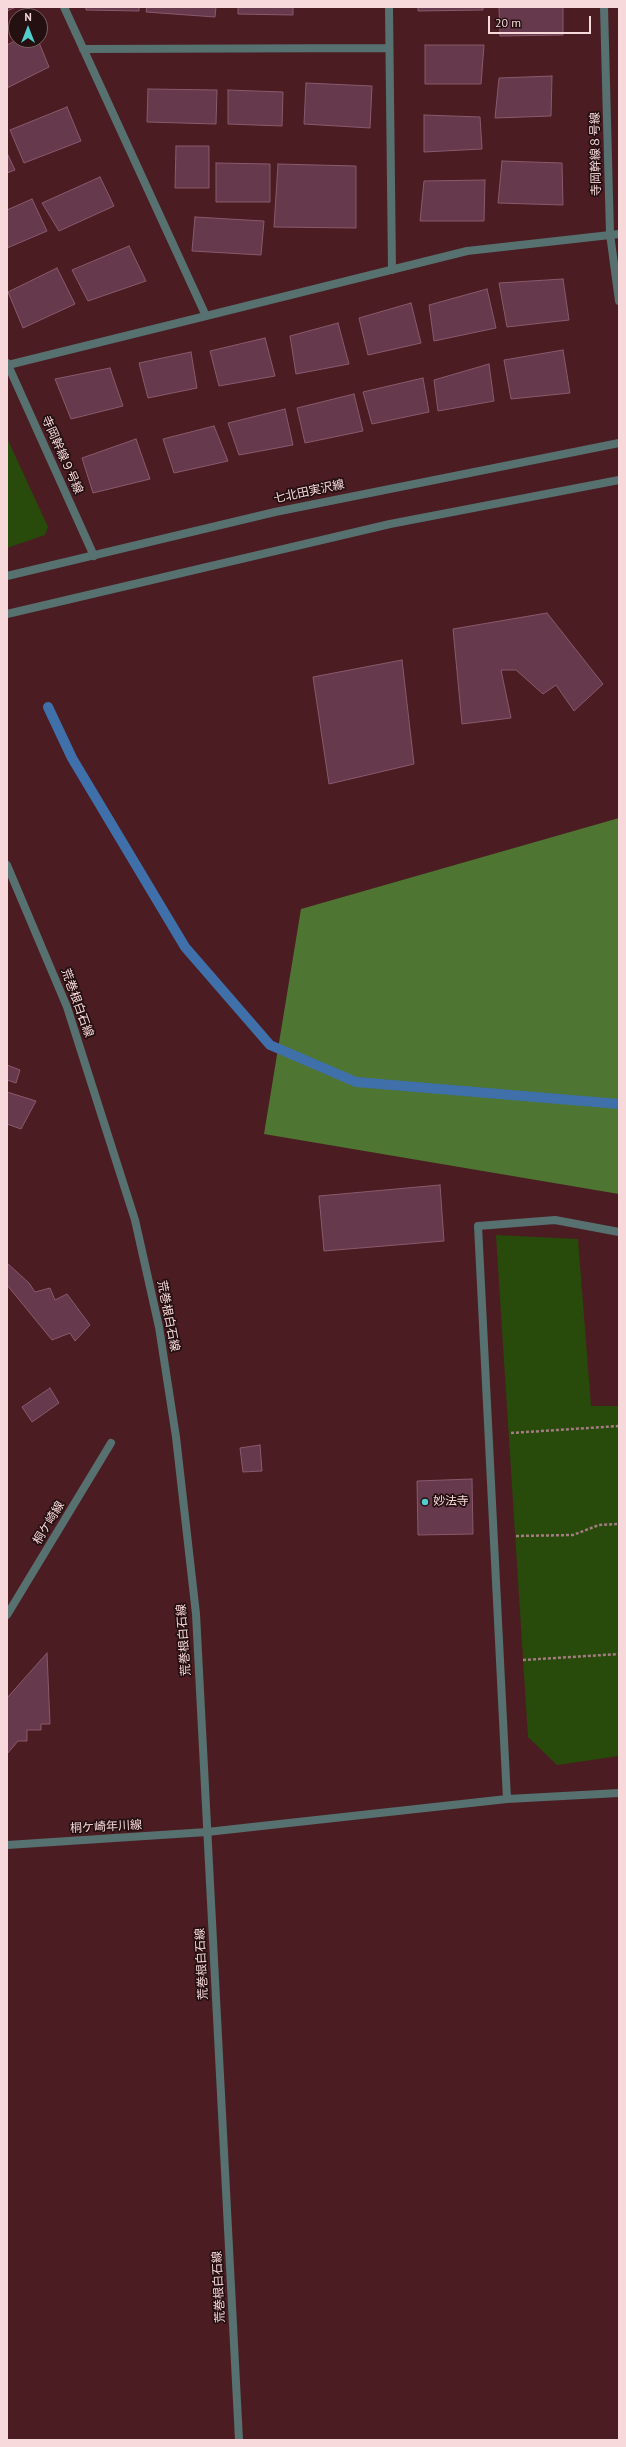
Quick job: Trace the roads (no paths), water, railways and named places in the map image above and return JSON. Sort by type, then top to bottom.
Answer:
[{"type":"street","points":[[64,7],[206,316]]},
{"type":"street","points":[[389,7],[392,270]]},
{"type":"street","name":"寺岡幹線８号線","points":[[604,7],[610,234],[619,300]]},
{"type":"street","points":[[83,49],[389,48]]},
{"type":"street","points":[[7,364],[467,252],[619,234]]},
{"type":"street","name":"寺岡幹線９号線","points":[[7,364],[94,556]]},
{"type":"street","name":"七北田実沢線","points":[[7,576],[275,512],[619,443]]},
{"type":"street","points":[[7,614],[390,524],[619,480]]},
{"type":"street","name":"荒巻根白石線","points":[[7,866],[67,1007],[135,1220],[159,1327],[176,1437],[196,1614],[239,2440]]},
{"type":"street","points":[[507,1799],[478,1226],[555,1220],[619,1232]]},
{"type":"street","name":"桐ケ崎線","points":[[7,1615],[111,1443]]},
{"type":"street","name":"桐ケ崎年川線","points":[[7,1845],[207,1832],[507,1799],[619,1793]]},
{"type":"waterway","points":[[48,707],[72,758],[185,947],[270,1045],[356,1082],[619,1104]]},
{"type":"place","name":"妙法寺","points":[[425,1502]]}]
